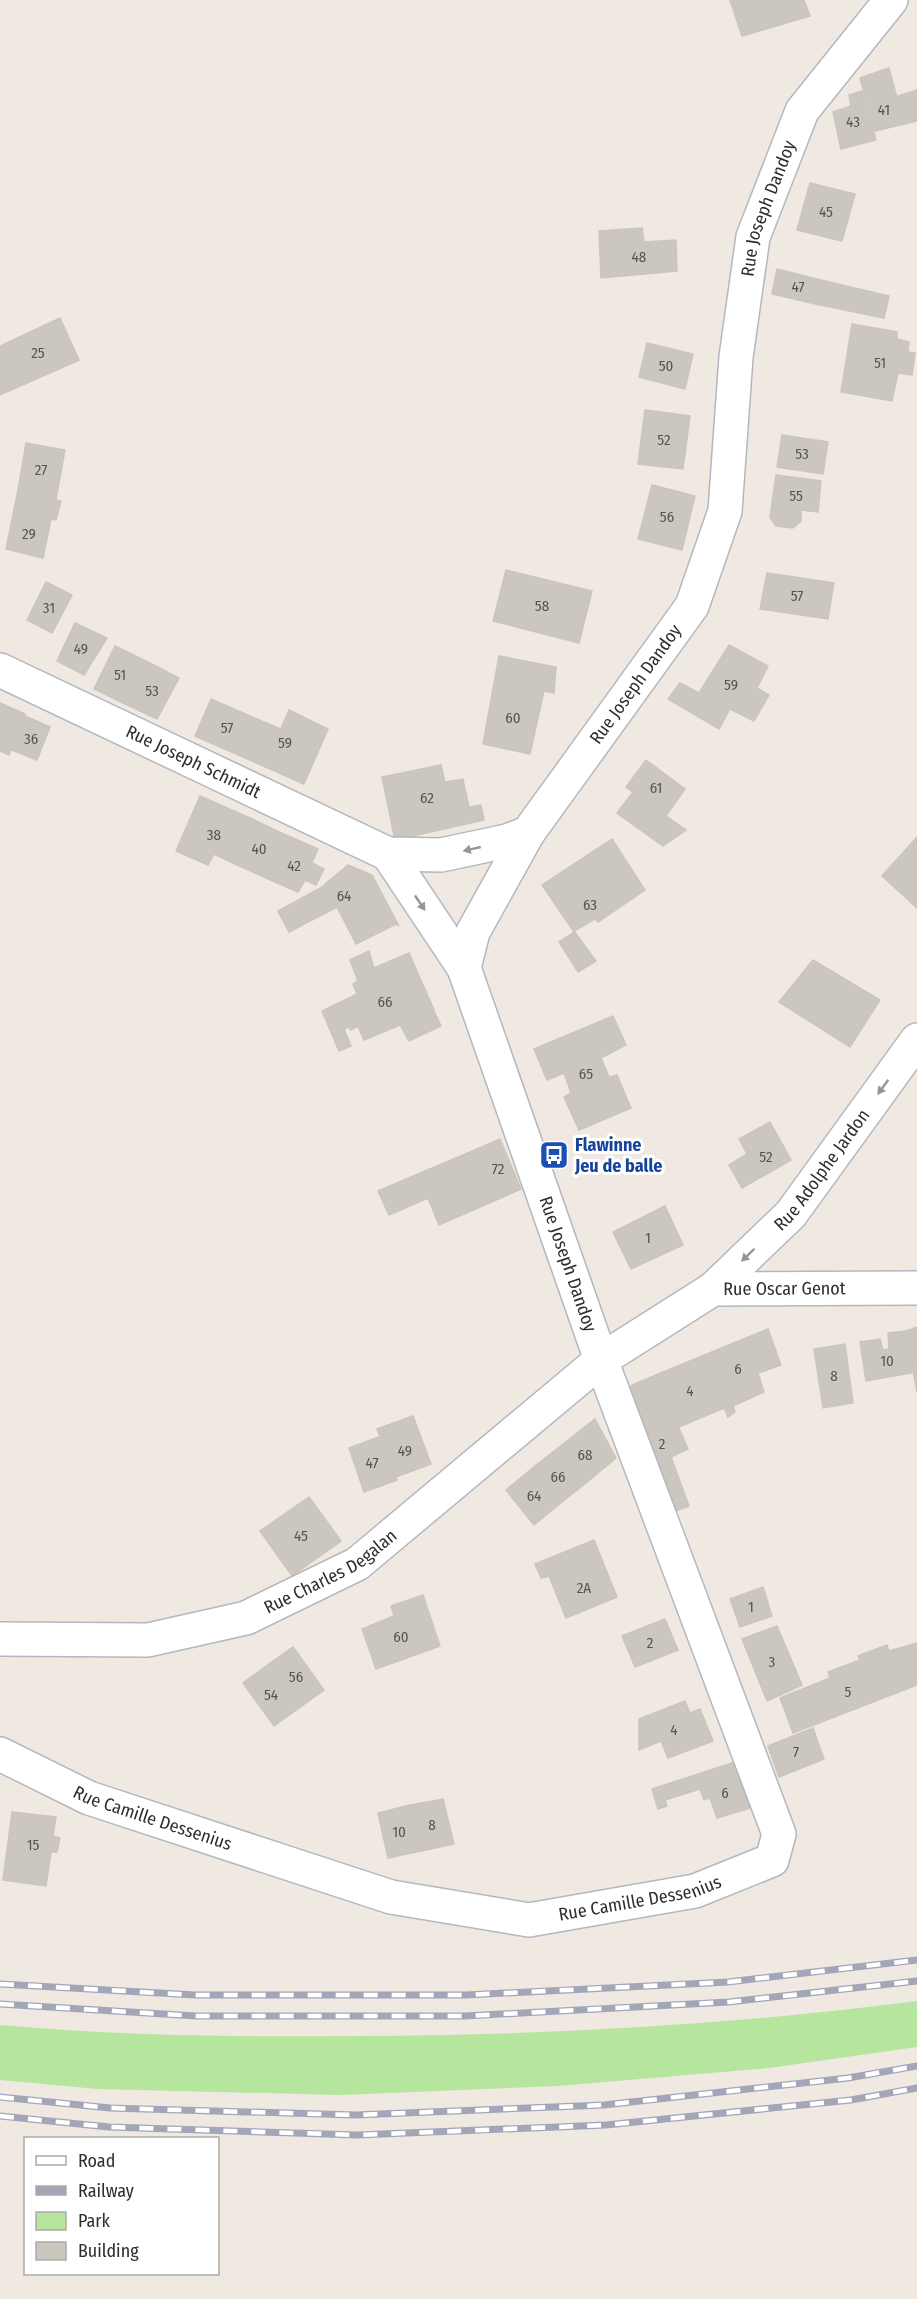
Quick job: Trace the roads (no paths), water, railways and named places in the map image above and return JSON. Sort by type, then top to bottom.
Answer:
[{"type":"street","name":"Rue Joseph Dandoy","points":[[601,1360],[464,968],[473,932],[528,833],[692,606],[724,511],[736,357],[753,237],[802,111],[891,0]]},
{"type":"street","name":"Rue Joseph Schmidt","points":[[0,670],[388,854]]},
{"type":"street","points":[[388,854],[441,855],[507,841],[528,833]]},
{"type":"street","points":[[388,854],[464,968]]},
{"type":"street","name":"Rue Adolphe Jardon","points":[[713,1289],[791,1214],[917,1040]]},
{"type":"street","name":"Rue Oscar Genot","points":[[601,1360],[713,1289],[917,1288]]},
{"type":"street","name":"Rue Charles Degalan","points":[[0,1639],[148,1640],[246,1617],[357,1564],[601,1360]]},
{"type":"street","name":"Rue Camille Dessenius","points":[[0,1754],[89,1798],[391,1897],[530,1920],[695,1891],[772,1860],[779,1834],[601,1360]]},
{"type":"railway","points":[[0,1984],[195,1995],[466,1995],[728,1982],[917,1960]]},
{"type":"railway","points":[[0,2004],[196,2016],[465,2016],[729,2002],[917,1981]]},
{"type":"railway","points":[[0,2097],[110,2108],[355,2115],[604,2105],[848,2078],[917,2066]]},
{"type":"railway","points":[[0,2116],[109,2127],[358,2135],[606,2125],[851,2100],[917,2088]]},
{"type":"place","name":"Flawinne Jeu de balle","points":[[554,1155]]}]
